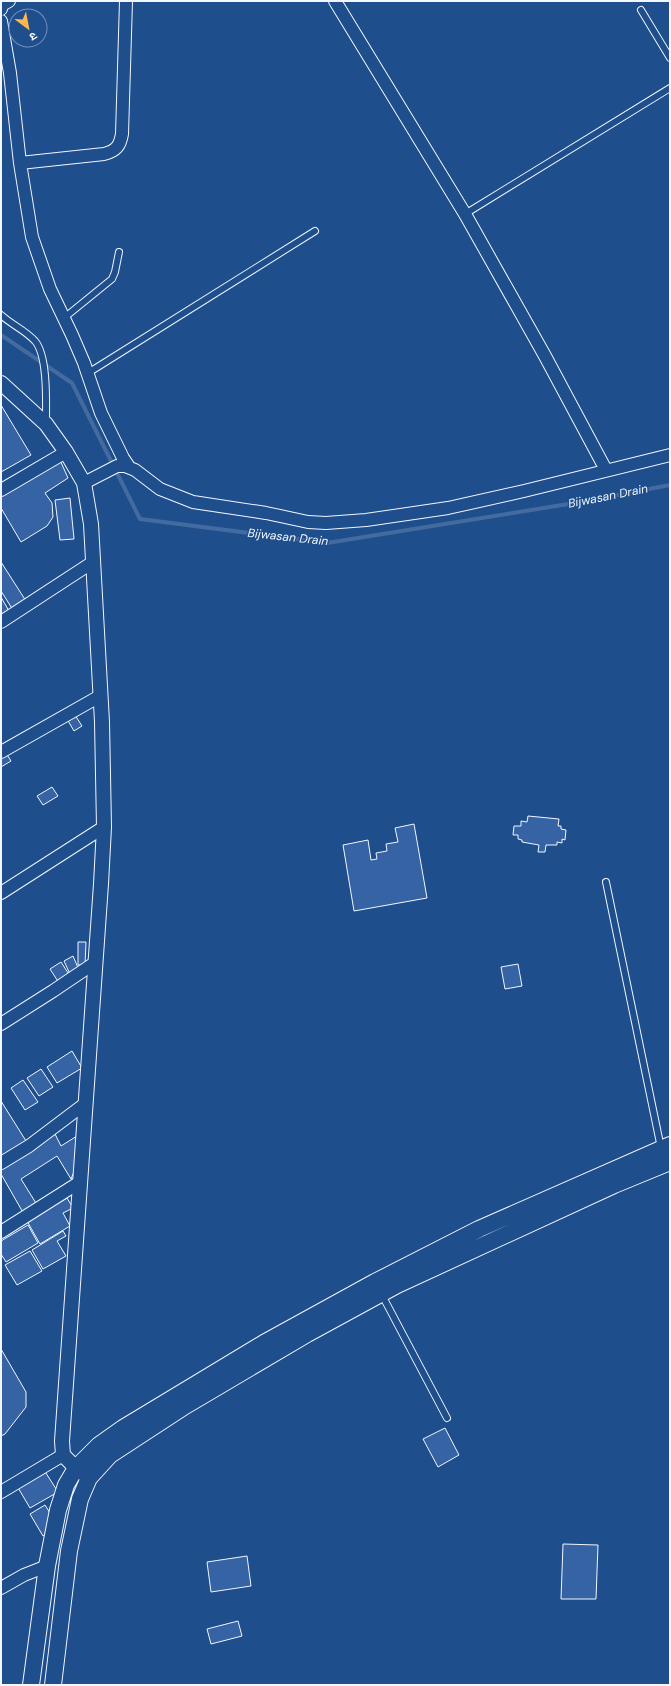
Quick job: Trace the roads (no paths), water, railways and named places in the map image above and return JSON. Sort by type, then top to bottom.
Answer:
[{"type":"main road","points":[[53,1685],[69,1551],[80,1499],[82,1473],[99,1445],[123,1428],[264,1343],[375,1282],[479,1230],[666,1146]]},
{"type":"main road","points":[[31,1685],[47,1566],[58,1510],[66,1485],[185,1406],[307,1334],[381,1294],[607,1188],[670,1162]]},
{"type":"street","points":[[1,9],[2,5],[9,1]]},
{"type":"street","points":[[20,164],[104,154],[117,148],[122,134],[126,1]]},
{"type":"street","points":[[335,1],[464,214],[546,356],[606,470]]},
{"type":"street","points":[[1,21],[10,73],[20,164],[32,237],[50,290],[88,373],[101,413],[123,464],[160,489],[193,502],[266,513],[308,522],[326,523],[366,520],[448,508],[670,455]]},
{"type":"street","points":[[1,383],[46,424],[87,482],[91,524],[100,696],[104,827],[96,962],[62,1441],[63,1455],[82,1473]]},
{"type":"street","points":[[1,490],[66,452]]},
{"type":"street","points":[[87,482],[123,464]]},
{"type":"street","points":[[1,622],[93,562]]},
{"type":"street","points":[[1,752],[100,696]]},
{"type":"street","points":[[1,893],[104,827]]},
{"type":"street","points":[[1,1024],[53,992],[96,962]]},
{"type":"street","points":[[1,1163],[29,1146],[86,1103]]},
{"type":"street","points":[[1,1232],[80,1182]]},
{"type":"street","points":[[1,1492],[63,1455]]},
{"type":"street","points":[[1,1588],[24,1575],[47,1566]]},
{"type":"lane","points":[[642,10],[670,58]]},
{"type":"lane","points":[[464,214],[670,88]]},
{"type":"lane","points":[[88,373],[315,231]]},
{"type":"lane","points":[[64,318],[112,279],[119,252]]},
{"type":"lane","points":[[1,315],[31,337],[39,347],[44,374],[46,424]]},
{"type":"lane","points":[[606,882],[666,1146]]},
{"type":"lane","points":[[381,1294],[447,1418]]},
{"type":"waterway","name":"Bijwasan Drain","points":[[1,335],[72,383],[140,519],[327,543],[581,502],[670,485]]}]
